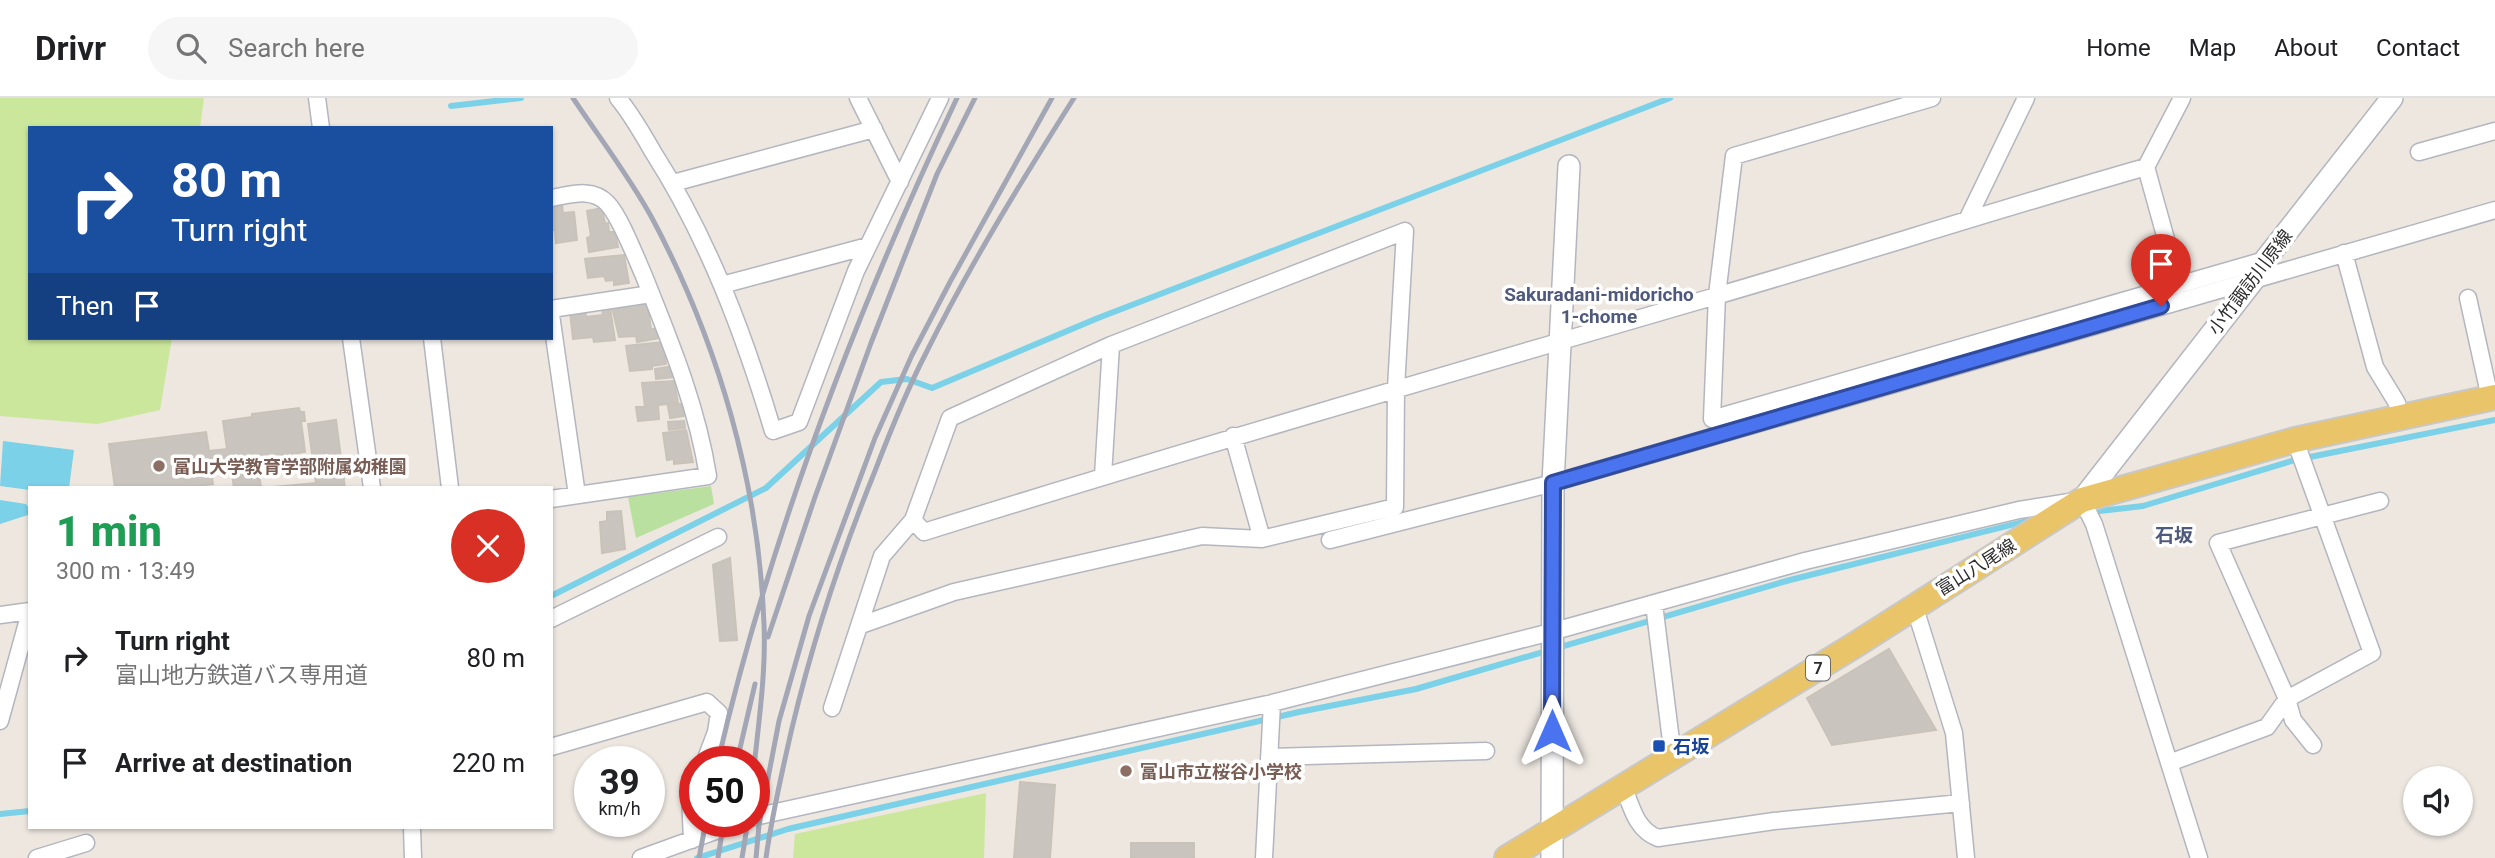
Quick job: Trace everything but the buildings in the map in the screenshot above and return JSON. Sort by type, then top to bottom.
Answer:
[{"type":"main road","name":"小竹諏訪川原線","points":[[2082,500],[2392,98]]},
{"type":"main road","points":[[1552,858],[1553,483],[1569,166]]},
{"type":"main road","name":"富山八尾線","points":[[1507,858],[1855,645],[2082,500],[2295,440],[2492,398]]},
{"type":"street","points":[[317,98],[321,126]]},
{"type":"street","points":[[618,98],[673,183],[722,285],[753,364],[773,431],[799,422],[856,271],[940,98]]},
{"type":"street","points":[[858,98],[900,182]]},
{"type":"street","points":[[1932,98],[1734,156],[1717,295],[1713,419],[2179,286],[2344,253],[2495,210]]},
{"type":"street","points":[[1968,218],[2026,98]]},
{"type":"street","points":[[2179,286],[2146,167],[2182,98]]},
{"type":"street","points":[[673,183],[874,129]]},
{"type":"street","points":[[2419,152],[2495,131]]},
{"type":"street","points":[[913,520],[924,532],[1233,436],[2146,167]]},
{"type":"street","points":[[553,198],[589,192],[607,203],[631,246],[681,369],[703,442],[708,476],[553,499]]},
{"type":"street","points":[[832,708],[882,556],[913,520],[950,418],[1111,345],[1405,231],[1396,388],[1395,507],[1262,539],[1202,536],[954,592],[861,625]]},
{"type":"street","points":[[722,285],[868,246]]},
{"type":"street","points":[[2344,253],[2375,367],[2397,403],[2400,417]]},
{"type":"street","points":[[1329,540],[1553,483],[2260,269]]},
{"type":"street","points":[[553,309],[651,294]]},
{"type":"street","points":[[2468,298],[2492,398]]},
{"type":"street","points":[[553,329],[577,495]]},
{"type":"street","points":[[351,340],[372,486]]},
{"type":"street","points":[[432,340],[450,486]]},
{"type":"street","points":[[1103,476],[1111,345]]},
{"type":"street","points":[[1233,436],[1262,539]]},
{"type":"street","points":[[2169,762],[2267,727],[2287,699],[2372,653],[2295,440]]},
{"type":"street","points":[[770,813],[1272,703],[1551,632],[1818,558],[2019,510],[2082,500],[2094,524],[2199,858]]},
{"type":"street","points":[[2313,745],[2293,720],[2287,699],[2218,542],[2380,501]]},
{"type":"street","points":[[553,619],[718,537]]},
{"type":"street","points":[[1654,604],[1673,757]]},
{"type":"street","points":[[1914,606],[1954,733],[1966,858]]},
{"type":"street","points":[[0,615],[28,612]]},
{"type":"street","points":[[0,721],[28,619]]},
{"type":"street","points":[[553,746],[707,702],[719,713],[711,746]]},
{"type":"street","points":[[1264,858],[1272,703]]},
{"type":"street","points":[[1269,757],[1486,751]]},
{"type":"street","points":[[1623,785],[1638,823],[1647,834],[1658,838],[1774,821],[1961,803]]},
{"type":"street","points":[[412,829],[413,858]]},
{"type":"street","points":[[641,858],[700,837]]},
{"type":"street","points":[[37,858],[86,843]]},
{"type":"green space","points":[[0,98],[204,98],[200,126],[28,126],[28,340],[172,340],[160,410],[97,424],[0,416]]},
{"type":"green space","points":[[711,486],[714,504],[636,538],[628,497]]},
{"type":"green space","points":[[986,793],[984,858],[793,858],[795,834]]},
{"type":"water","points":[[3,441],[74,450],[69,486],[28,486],[28,490],[0,486]]},
{"type":"water","points":[[0,500],[26,504],[28,507],[28,515],[0,524]]},
{"type":"waterway","points":[[451,106],[521,98]]},
{"type":"waterway","points":[[553,595],[766,488],[881,382],[907,379],[932,388],[1098,318],[1670,98]]},
{"type":"waterway","points":[[2091,512],[2143,506],[2295,460],[2495,420]]},
{"type":"waterway","points":[[697,858],[788,829],[1299,712],[1416,689],[1790,580],[2035,519]]},
{"type":"waterway","points":[[0,814],[28,811]]},
{"type":"railway","points":[[573,98],[643,202],[676,265],[697,314],[731,415],[754,519],[760,571],[764,642],[756,746]]},
{"type":"railway","points":[[722,746],[764,591],[820,423],[885,259],[957,98]]},
{"type":"railway","points":[[768,637],[871,343],[937,174],[975,98]]},
{"type":"railway","points":[[756,858],[759,825],[779,721],[809,616],[875,438],[912,355],[950,282],[1052,98]]},
{"type":"railway","points":[[766,858],[792,728],[819,630],[851,534],[892,427],[959,289],[1074,98]]},
{"type":"railway","points":[[741,746],[755,684]]},
{"type":"railway","points":[[699,858],[703,837]]},
{"type":"railway","points":[[718,858],[721,837]]},
{"type":"railway","points":[[742,858],[745,837]]},
{"type":"place","name":"富山大学教育学部附属幼稚園","points":[[159,466]]},
{"type":"place","name":"石坂","points":[[1659,746]]},
{"type":"place","name":"富山市立桜谷小学校","points":[[1126,771]]},
{"type":"district","name":"Sakuradani-midoricho 1-chome","points":[[1599,305]]},
{"type":"district","name":"石坂","points":[[2174,535]]},
{"type":"route","points":[[1552,731],[1553,483],[2161,306]]}]
